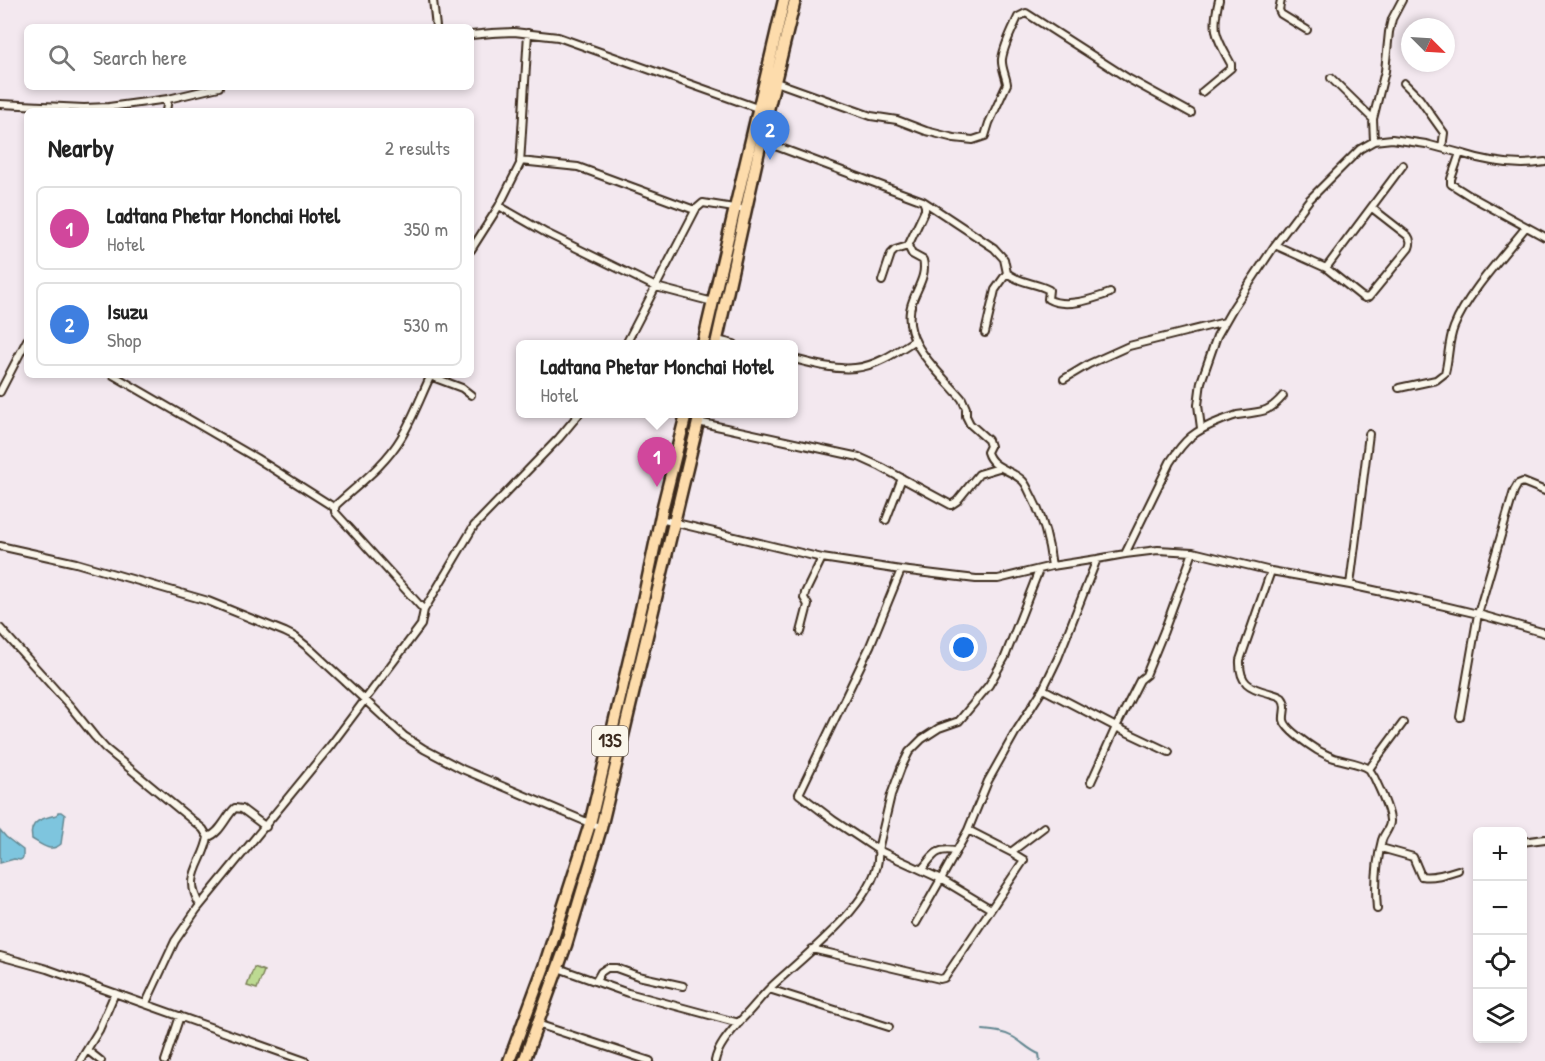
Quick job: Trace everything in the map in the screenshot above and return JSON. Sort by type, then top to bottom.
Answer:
[{"type":"highway","points":[[704,340],[734,208],[763,110],[784,0]]},
{"type":"highway","points":[[716,340],[762,141],[763,110],[776,82],[795,0]]},
{"type":"highway","name":"13S","points":[[509,1061],[553,940],[590,824],[685,418]]},
{"type":"highway","name":"13S","points":[[524,1061],[566,945],[601,828],[699,418]]},
{"type":"highway","points":[[553,940],[566,945]]},
{"type":"street","points":[[433,0],[436,24]]},
{"type":"street","points":[[1202,92],[1231,68],[1215,36],[1219,0]]},
{"type":"street","points":[[1281,0],[1279,10],[1281,14],[1307,30]]},
{"type":"street","points":[[1374,141],[1373,119],[1385,71],[1391,22],[1402,0]]},
{"type":"street","points":[[776,82],[871,117],[897,120],[954,138],[973,140],[985,136],[1007,84],[1002,62],[1007,43],[1018,17],[1026,13],[1129,79],[1191,113]]},
{"type":"street","points":[[474,245],[499,206],[520,161],[528,33]]},
{"type":"street","points":[[474,35],[528,33],[569,40],[763,110]]},
{"type":"street","points":[[1332,78],[1373,119]]},
{"type":"street","points":[[1404,83],[1419,98],[1442,129],[1444,133],[1442,148]]},
{"type":"street","points":[[0,104],[101,108],[168,99],[206,90]]},
{"type":"street","points":[[166,108],[168,99]]},
{"type":"street","points":[[1201,428],[1198,405],[1201,382],[1217,336],[1275,245],[1309,200],[1360,149],[1374,141],[1392,139],[1426,144],[1494,163],[1529,165],[1545,162]]},
{"type":"street","points":[[762,141],[914,196],[993,248],[1004,258],[1006,273],[995,290],[984,333]]},
{"type":"street","points":[[1460,153],[1451,184],[1545,237]]},
{"type":"street","points":[[520,161],[578,167],[696,209]]},
{"type":"street","points":[[1326,268],[1403,165]]},
{"type":"street","points":[[882,281],[891,254],[895,250],[908,246],[925,210],[926,206],[923,201]]},
{"type":"street","points":[[629,340],[696,209],[703,203],[746,210]]},
{"type":"street","points":[[499,206],[546,233],[656,287],[714,302]]},
{"type":"street","points":[[1275,245],[1326,268],[1365,298],[1369,297],[1409,248],[1410,239],[1372,208]]},
{"type":"street","points":[[1399,388],[1436,380],[1445,373],[1449,342],[1465,305],[1526,227]]},
{"type":"street","points":[[908,246],[912,254],[923,260],[925,267],[909,312],[909,323],[915,340],[921,352],[962,399],[970,424],[987,440],[990,446],[987,452],[989,458],[999,468],[1014,474],[1025,483],[1038,509],[1049,541],[1052,566]]},
{"type":"street","points":[[1006,273],[1016,280],[1049,290],[1048,299],[1063,304],[1110,292]]},
{"type":"street","points":[[1064,379],[1089,364],[1129,346],[1225,322]]},
{"type":"street","points":[[798,360],[828,366],[857,368],[894,354],[915,340]]},
{"type":"street","points":[[0,392],[24,351]]},
{"type":"street","points":[[118,378],[256,458],[334,508],[335,512],[424,610]]},
{"type":"street","points":[[334,508],[380,465],[401,438],[430,378]]},
{"type":"street","points":[[436,378],[462,388],[471,395]]},
{"type":"street","points":[[1125,554],[1170,462],[1189,437],[1201,428],[1236,416],[1267,410],[1283,396]]},
{"type":"street","points":[[146,1003],[175,941],[200,905],[266,827],[366,700],[421,625],[424,610],[474,526],[576,418]]},
{"type":"street","points":[[699,418],[859,457],[951,505],[979,474],[999,468]]},
{"type":"street","points":[[1350,585],[1369,434]]},
{"type":"street","points":[[886,520],[902,478]]},
{"type":"street","points":[[1460,717],[1478,614],[1514,491],[1518,484],[1523,482],[1545,491]]},
{"type":"street","points":[[660,519],[822,558],[976,579],[998,579],[1052,566],[1125,554],[1158,550],[1193,552],[1271,571],[1350,585],[1478,614],[1545,633]]},
{"type":"street","points":[[0,546],[76,563],[208,601],[294,637],[404,736],[424,749],[462,769],[601,828]]},
{"type":"street","points":[[1091,782],[1140,680],[1146,675],[1193,552]]},
{"type":"street","points":[[801,632],[808,604],[804,598],[805,593],[822,558]]},
{"type":"street","points":[[916,923],[968,830],[988,781],[1043,689],[1097,560]]},
{"type":"street","points":[[901,570],[870,646],[800,794],[833,820],[878,850],[942,879],[991,909]]},
{"type":"street","points":[[715,1061],[722,1044],[769,989],[841,923],[856,905],[876,868],[891,795],[909,753],[930,733],[958,721],[989,685],[1005,657],[1039,570]]},
{"type":"street","points":[[1271,571],[1240,660],[1240,672],[1243,680],[1249,686],[1283,699],[1284,721],[1287,727],[1316,749],[1332,758],[1369,769],[1385,802],[1390,820],[1383,838],[1375,886],[1377,909]]},
{"type":"street","points":[[0,628],[105,748],[203,829],[208,837]]},
{"type":"street","points":[[1043,689],[1169,752]]},
{"type":"street","points":[[1369,769],[1403,723]]},
{"type":"street","points":[[208,837],[217,833],[235,808],[242,809],[266,827]]},
{"type":"street","points":[[1011,852],[1044,827]]},
{"type":"street","points":[[812,949],[940,979],[944,978],[1024,860],[968,830]]},
{"type":"street","points":[[200,905],[195,896],[194,876],[208,837]]},
{"type":"street","points":[[1527,841],[1545,839]]},
{"type":"street","points":[[1381,848],[1413,857],[1421,876],[1424,877],[1458,870]]},
{"type":"street","points":[[922,869],[935,854],[944,849],[955,851]]},
{"type":"street","points":[[0,956],[47,969],[146,1003],[305,1061]]},
{"type":"street","points":[[558,968],[628,993],[739,1023]]},
{"type":"street","points":[[596,981],[601,972],[607,968],[616,968],[638,976],[683,986]]},
{"type":"street","points":[[769,989],[889,1027]]},
{"type":"street","points":[[80,1061],[99,1030],[115,993]]},
{"type":"street","points":[[165,1061],[180,1016]]},
{"type":"street","points":[[537,1024],[650,1061]]},
{"type":"street","points":[[87,1050],[101,1061]]},
{"type":"green space","points":[[254,967],[264,971],[257,989],[247,986]]},
{"type":"water","points":[[58,812],[65,815],[61,844],[50,848],[32,839],[34,824],[57,815]]},
{"type":"water","points":[[0,830],[23,850],[23,858],[0,863]]},
{"type":"waterway","points":[[983,1030],[1013,1037],[1039,1054],[1040,1061]]},
{"type":"place","name":"Isuzu","points":[[770,160]]},
{"type":"place","name":"Ladtana Phetar Monchai Hotel","points":[[657,487]]}]
